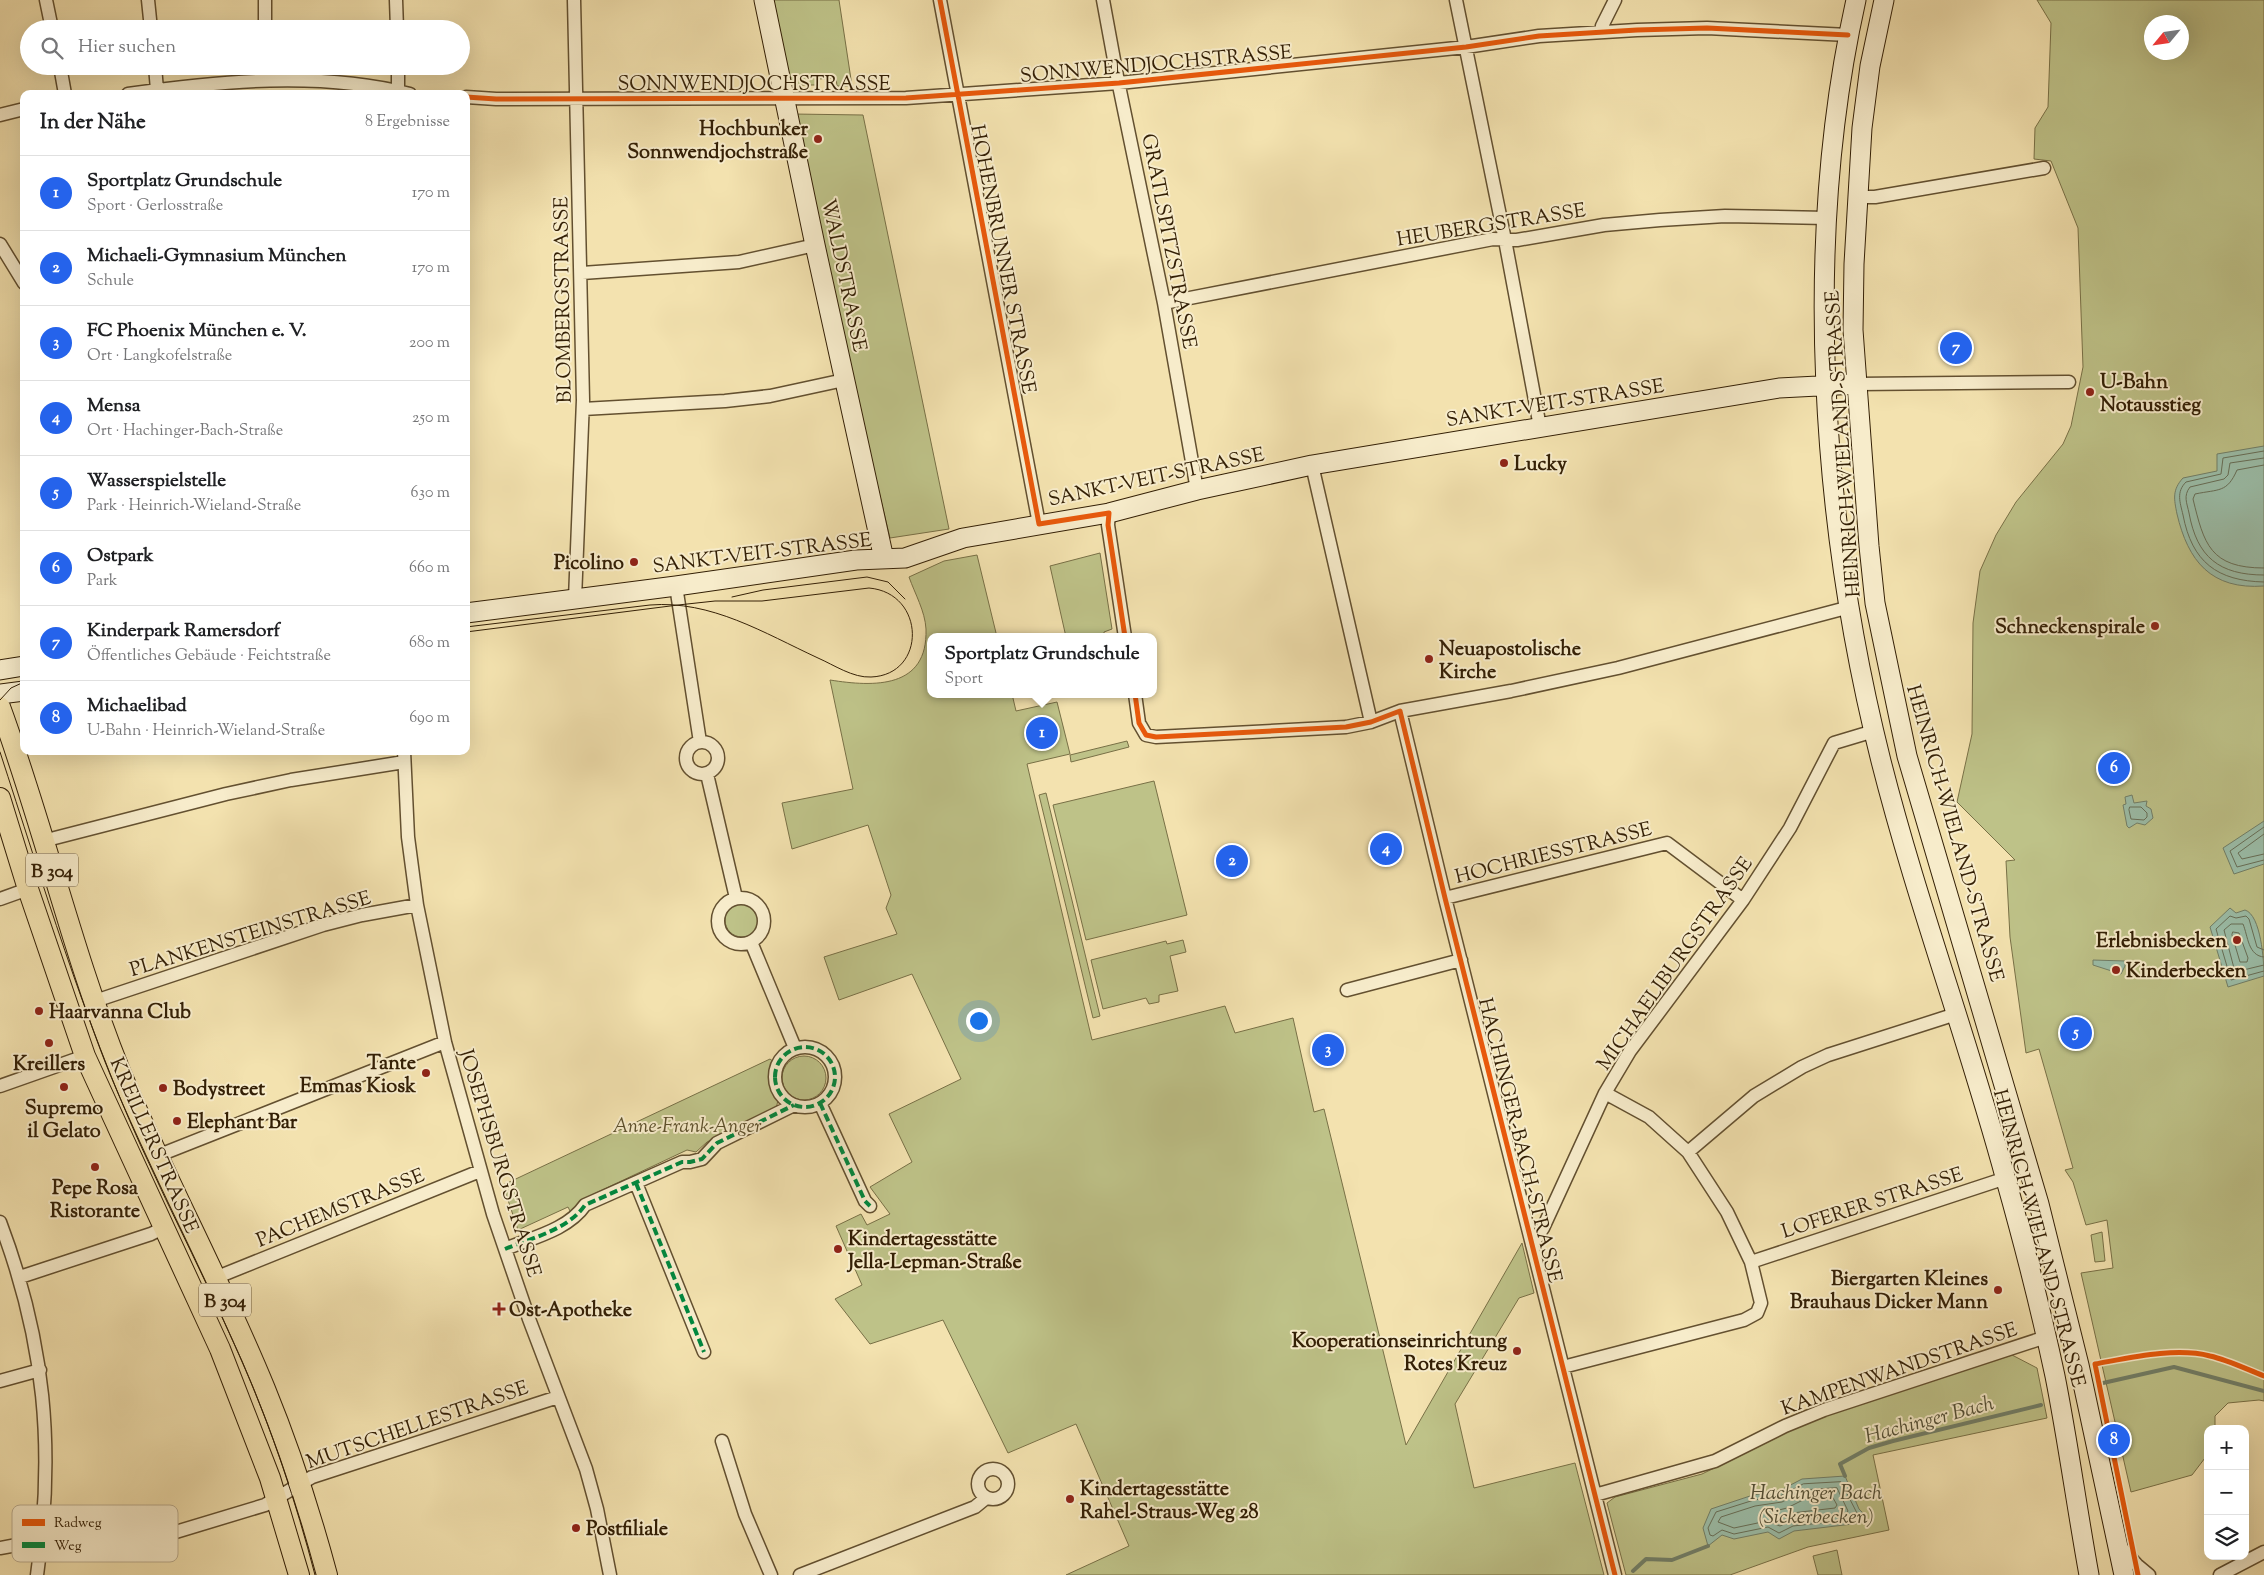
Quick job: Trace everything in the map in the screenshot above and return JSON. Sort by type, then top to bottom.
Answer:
[{"type":"main road","name":"WALDSTRASSE","points":[[764,0],[815,246],[884,559]]},
{"type":"main road","name":"HEINRICH-WIELAND-STRASSE","points":[[1856,0],[1848,35],[1834,131],[1827,218],[1825,291],[1827,385],[1836,507],[1850,607],[1874,731],[1907,854],[2006,1178],[2046,1337],[2055,1378],[2089,1575]]},
{"type":"main road","name":"HEINRICH-WIELAND-STRASSE","points":[[1884,0],[1870,66],[1856,197],[1853,330],[1868,546],[1875,603],[1907,756],[2040,1204],[2068,1318],[2124,1575]]},
{"type":"main road","name":"SANKT-VEIT-STRASSE","points":[[470,612],[676,586],[856,560],[905,558],[963,538],[1109,513],[1197,490],[1312,465],[1779,388],[1857,384]]},
{"type":"main road","points":[[0,670],[20,667]]},
{"type":"main road","points":[[0,694],[20,692]]},
{"type":"main road","name":"KREILLERSTRASSE","points":[[0,707],[31,797],[43,841],[95,1001],[120,1069],[265,1389],[300,1484],[327,1575]]},
{"type":"main road","name":"KREILLERSTRASSE","points":[[0,798],[28,889],[85,1056],[220,1349],[247,1415],[276,1498],[299,1575]]},
{"type":"street","points":[[46,0],[50,20]]},
{"type":"street","points":[[148,0],[150,20]]},
{"type":"street","points":[[265,0],[265,20]]},
{"type":"street","points":[[396,0],[397,20]]},
{"type":"street","name":"BLOMBERGSTRASSE","points":[[574,0],[582,273],[583,409],[575,599]]},
{"type":"street","name":"HOHENBRUNNER STRASSE","points":[[940,0],[1039,524]]},
{"type":"street","name":"GRATLSPITZSTRASSE","points":[[1103,0],[1164,303],[1197,490]]},
{"type":"street","points":[[1456,0],[1505,240],[1540,427]]},
{"type":"street","points":[[1601,32],[1615,0]]},
{"type":"street","name":"SONNWENDJOCHSTRASSE","points":[[470,97],[496,99],[906,98],[1119,84],[1466,47],[1539,36],[1708,28],[1848,35]]},
{"type":"street","points":[[62,75],[64,90]]},
{"type":"street","points":[[156,75],[158,90],[266,80],[372,85],[391,90]]},
{"type":"street","points":[[266,75],[266,80]]},
{"type":"street","points":[[399,75],[402,90]]},
{"type":"street","points":[[0,114],[20,110]]},
{"type":"street","points":[[1856,197],[1870,198],[2044,168]]},
{"type":"street","name":"HEUBERGSTRASSE","points":[[1164,303],[1493,239],[1517,240],[1604,225],[1725,216],[1827,218]]},
{"type":"street","points":[[0,244],[20,276]]},
{"type":"street","points":[[582,273],[739,262],[815,246]]},
{"type":"street","points":[[583,409],[770,396],[844,380]]},
{"type":"street","points":[[1857,384],[2069,382]]},
{"type":"street","points":[[1312,465],[1370,722]]},
{"type":"street","points":[[1109,513],[1108,525],[1125,633]]},
{"type":"street","points":[[676,586],[700,742]]},
{"type":"street","points":[[1135,698],[1139,723],[1146,735],[1156,737],[1346,727],[1370,722],[1400,712],[1618,668],[1850,607]]},
{"type":"street","name":"HACHINGER-BACH-STRASSE","points":[[1400,712],[1615,1575]]},
{"type":"street","name":"MICHAELIBURGSTRASSE","points":[[1532,1244],[1542,1228],[1605,1093],[1630,1051],[1664,1003],[1743,900],[1790,828],[1834,743],[1874,731]]},
{"type":"street","points":[[700,742],[714,747],[718,756],[714,769],[702,775],[692,772],[686,763],[687,752],[690,747],[700,742]]},
{"type":"street","points":[[43,841],[263,786],[404,756]]},
{"type":"street","name":"JOSEPHSBURGSTRASSE","points":[[404,756],[408,838],[417,905],[445,1042],[480,1171],[505,1249],[586,1469],[597,1509],[610,1575]]},
{"type":"street","points":[[707,774],[736,898]]},
{"type":"street","name":"HOCHRIESSTRASSE","points":[[1445,898],[1667,843],[1743,900]]},
{"type":"street","points":[[0,899],[28,889]]},
{"type":"street","points":[[736,898],[751,900],[762,910],[764,917],[762,932],[751,942],[735,943],[728,940],[719,928],[719,912],[729,901],[736,898]]},
{"type":"street","name":"PLANKENSTEINSTRASSE","points":[[95,1001],[323,925],[362,915],[417,905]]},
{"type":"street","points":[[751,942],[795,1048]]},
{"type":"street","points":[[1347,990],[1461,960]]},
{"type":"street","points":[[1688,1152],[1754,1096],[1802,1067],[1828,1056],[1956,1014]]},
{"type":"street","points":[[158,1156],[445,1042]]},
{"type":"street","points":[[795,1048],[814,1048],[823,1053],[833,1066],[834,1082],[832,1090],[820,1103],[804,1107],[794,1105],[785,1100],[779,1092],[775,1082],[778,1062],[785,1054],[795,1048]]},
{"type":"street","points":[[0,1086],[85,1056]]},
{"type":"street","points":[[1563,1367],[1744,1320],[1758,1313],[1761,1303],[1751,1262],[1727,1212],[1688,1152],[1649,1118],[1605,1093]]},
{"type":"street","points":[[820,1103],[865,1201],[870,1206]]},
{"type":"street","points":[[505,1249],[566,1223],[578,1216],[585,1205],[682,1162],[702,1159],[717,1143],[794,1105]]},
{"type":"street","name":"PACHEMSTRASSE","points":[[215,1278],[480,1171]]},
{"type":"street","name":"LOFERER STRASSE","points":[[1751,1262],[2006,1178]]},
{"type":"street","points":[[636,1183],[704,1352]]},
{"type":"street","points":[[0,1222],[20,1277],[40,1370],[46,1435],[43,1505]]},
{"type":"street","points":[[20,1277],[151,1234],[163,1228]]},
{"type":"street","name":"KAMPENWANDSTRASSE","points":[[1595,1495],[1715,1461],[1785,1426],[1824,1410],[2046,1337]]},
{"type":"street","points":[[0,1381],[40,1370]]},
{"type":"street","name":"MUTSCHELLESTRASSE","points":[[178,1530],[209,1523],[265,1505],[312,1477],[558,1396]]},
{"type":"street","points":[[722,1441],[745,1514],[771,1575]]},
{"type":"street","points":[[800,1575],[975,1507],[986,1498]]},
{"type":"street","points":[[2117,1542],[2137,1565],[2149,1575]]},
{"type":"street","points":[[2220,1575],[2264,1552]]},
{"type":"street","points":[[37,1575],[39,1562]]},
{"type":"green space","points":[[770,0],[839,0],[852,86],[837,86],[836,78],[818,79],[817,85],[787,85]]},
{"type":"green space","points":[[2037,0],[2264,0],[2264,1401],[2228,1403],[2215,1416],[2215,1425],[2204,1425],[2204,1459],[2192,1475],[2131,1492],[2081,1273],[2113,1268],[2107,1220],[2086,1225],[2073,1182],[2065,1170],[2073,1168],[2039,1049],[2026,1053],[2010,937],[2006,861],[2015,860],[1957,802],[1972,734],[1973,623],[1980,571],[1996,535],[2016,502],[2063,444],[2071,426],[2083,367],[2078,228],[2051,161],[2034,159],[2035,128],[2048,107],[2051,23]]},
{"type":"green space","points":[[793,114],[863,115],[949,529],[890,538],[853,383]]},
{"type":"green space","points":[[1100,553],[1112,629],[1104,633],[1065,633],[1050,566]]},
{"type":"green space","points":[[977,555],[996,633],[927,633],[927,698],[1013,698],[1016,711],[1057,702],[1070,754],[1027,764],[1092,1040],[1225,1006],[1235,1033],[1293,1018],[1314,1112],[1324,1109],[1406,1445],[1522,1243],[1534,1293],[1519,1298],[1455,1404],[1474,1488],[1575,1463],[1604,1575],[1066,1575],[1129,1546],[1076,1424],[1008,1453],[943,1320],[870,1344],[835,1299],[862,1285],[836,1226],[861,1214],[867,1225],[890,1214],[870,1187],[912,1162],[889,1114],[961,1079],[912,974],[839,1000],[824,957],[897,934],[886,908],[891,895],[868,825],[792,849],[782,803],[853,789],[830,680],[880,683],[895,680],[908,673],[918,663],[924,649],[926,629],[922,609],[909,577],[944,561]]},
{"type":"green space","points":[[1127,741],[1129,747],[1071,762],[1070,755]]},
{"type":"green space","points":[[1154,781],[1187,915],[1086,940],[1053,805]]},
{"type":"green space","points":[[1046,793],[1100,1016],[1093,1018],[1039,795]]},
{"type":"green space","points":[[742,903],[749,904],[754,908],[758,913],[758,927],[754,932],[749,936],[742,937],[735,936],[730,932],[726,927],[725,920],[726,913],[730,908],[735,904]]},
{"type":"green space","points":[[1183,940],[1186,952],[1170,956],[1178,991],[1159,995],[1159,1002],[1149,1004],[1146,998],[1103,1009],[1091,960],[1166,941],[1167,944]]},
{"type":"green space","points":[[804,1056],[816,1060],[822,1066],[826,1078],[822,1090],[816,1096],[804,1100],[792,1096],[786,1090],[782,1078],[786,1066],[792,1060]]},
{"type":"green space","name":"Anne-Frank-Anger","points":[[770,1059],[774,1062],[770,1082],[772,1091],[778,1100],[776,1109],[707,1142],[696,1152],[687,1150],[581,1200],[572,1215],[568,1207],[518,1230],[503,1185]]},
{"type":"green space","points":[[2102,1232],[2105,1261],[2095,1262],[2091,1235]]},
{"type":"green space","points":[[2012,1355],[2037,1368],[2047,1418],[1873,1455],[1889,1530],[1808,1547],[1730,1575],[1626,1575],[1607,1503],[1615,1497],[1702,1474],[1814,1419]]},
{"type":"green space","points":[[1837,1550],[1842,1575],[1818,1575],[1813,1556]]},
{"type":"water","points":[[2264,446],[2264,586],[2245,586],[2230,583],[2216,577],[2195,558],[2182,531],[2177,514],[2175,491],[2183,478],[2217,471],[2217,454]]},
{"type":"water","points":[[2132,795],[2134,803],[2147,801],[2146,806],[2151,809],[2153,818],[2145,825],[2137,823],[2129,828],[2123,805],[2126,804],[2125,797]]},
{"type":"water","points":[[2264,821],[2264,864],[2234,874],[2223,848]]},
{"type":"water","name":"Erlebnisbecken","points":[[2230,908],[2236,913],[2245,910],[2255,920],[2260,939],[2264,976],[2228,987],[2210,927]]},
{"type":"water","name":"Kinderbecken","points":[[2093,960],[2125,961],[2125,966],[2121,974],[2093,965]]},
{"type":"water","name":"Hachinger Bach (Sickerbecken)","points":[[1845,1476],[1859,1509],[1864,1514],[1861,1523],[1794,1531],[1779,1539],[1768,1532],[1734,1539],[1722,1535],[1708,1546],[1703,1528],[1711,1509],[1753,1495],[1779,1491],[1802,1479]]},
{"type":"waterway","name":"Hachinger Bach","points":[[2103,1383],[2174,1367],[2264,1391]]},
{"type":"waterway","name":"Hachinger Bach","points":[[1845,1476],[1840,1464],[1869,1448],[2041,1405]]},
{"type":"waterway","points":[[1633,1571],[1646,1559],[1672,1560],[1708,1546]]},
{"type":"tram line","points":[[732,597],[763,590],[867,577],[888,582],[905,599]]},
{"type":"tram line","points":[[869,588],[888,593],[901,604],[909,618],[912,634],[910,649],[902,663],[889,673],[864,677],[844,670],[737,620],[716,613],[675,605],[715,601],[762,601],[869,588]]},
{"type":"tram line","points":[[470,627],[650,605],[675,605]]},
{"type":"tram line","points":[[470,631],[675,605]]},
{"type":"tram line","points":[[0,700],[11,688],[20,684]]},
{"type":"tram line","points":[[0,752],[48,901],[100,1048],[140,1144],[253,1387],[283,1466],[315,1575]]},
{"type":"marked path","points":[[805,1047],[822,1052],[830,1060],[835,1077],[830,1094],[822,1102],[805,1107],[788,1102],[780,1094],[775,1077],[780,1060],[788,1052],[805,1047]]},
{"type":"marked path","points":[[820,1103],[865,1201],[870,1206]]},
{"type":"marked path","points":[[505,1249],[559,1227],[578,1214],[585,1205],[682,1162],[702,1159],[717,1143],[794,1105]]},
{"type":"marked path","points":[[636,1183],[704,1352]]},
{"type":"cycle path","points":[[940,0],[1039,524],[1109,513],[1108,525],[1124,633]]},
{"type":"cycle path","points":[[470,97],[496,99],[906,98],[1119,83],[1466,47],[1539,36],[1707,28],[1848,35]]},
{"type":"cycle path","points":[[1136,698],[1139,723],[1146,735],[1156,737],[1346,727],[1371,722],[1400,711],[1615,1575]]},
{"type":"cycle path","points":[[2138,1575],[2095,1364],[2152,1354],[2182,1353],[2210,1356],[2264,1376]]},
{"type":"place","name":"Hochbunker Sonnwendjochstraße","points":[[818,139]]},
{"type":"place","name":"Kinderpark Ramersdorf","points":[[1956,348]]},
{"type":"place","name":"U-Bahn Notausstieg","points":[[2090,392]]},
{"type":"place","name":"Lucky","points":[[1504,463]]},
{"type":"place","name":"Picolino","points":[[634,562]]},
{"type":"place","name":"Schneckenspirale","points":[[2155,626]]},
{"type":"place","name":"Neuapostolische Kirche","points":[[1429,659]]},
{"type":"place","name":"Sportplatz Grundschule","points":[[1042,733]]},
{"type":"place","name":"Ostpark","points":[[2114,768]]},
{"type":"place","name":"Mensa","points":[[1386,849]]},
{"type":"place","name":"Michaeli-Gymnasium München","points":[[1232,861]]},
{"type":"place","name":"Erlebnisbecken","points":[[2237,940]]},
{"type":"place","name":"Kinderbecken","points":[[2116,970]]},
{"type":"place","name":"Haarvanna Club","points":[[39,1011]]},
{"type":"place","name":"Wasserspielstelle","points":[[2076,1033]]},
{"type":"place","name":"Kreillers","points":[[49,1043]]},
{"type":"place","name":"FC Phoenix München e. V.","points":[[1328,1050]]},
{"type":"place","name":"Tante Emmas Kiosk","points":[[426,1073]]},
{"type":"place","name":"Supremo il Gelato","points":[[64,1087]]},
{"type":"place","name":"Bodystreet","points":[[163,1088]]},
{"type":"place","name":"Elephant Bar","points":[[177,1121]]},
{"type":"place","name":"Pepe Rosa Ristorante","points":[[95,1167]]},
{"type":"place","name":"Kindertagesstätte Jella-Lepman-Straße","points":[[838,1249]]},
{"type":"place","name":"Biergarten Kleines Brauhaus Dicker Mann","points":[[1998,1290]]},
{"type":"place","name":"Ost-Apotheke","points":[[499,1309]]},
{"type":"place","name":"Kooperationseinrichtung Rotes Kreuz","points":[[1517,1351]]},
{"type":"place","name":"Michaelibad","points":[[2114,1440]]},
{"type":"place","name":"Kindertagesstätte Rahel-Straus-Weg 28","points":[[1070,1499]]},
{"type":"place","name":"Postfiliale","points":[[576,1528]]}]
